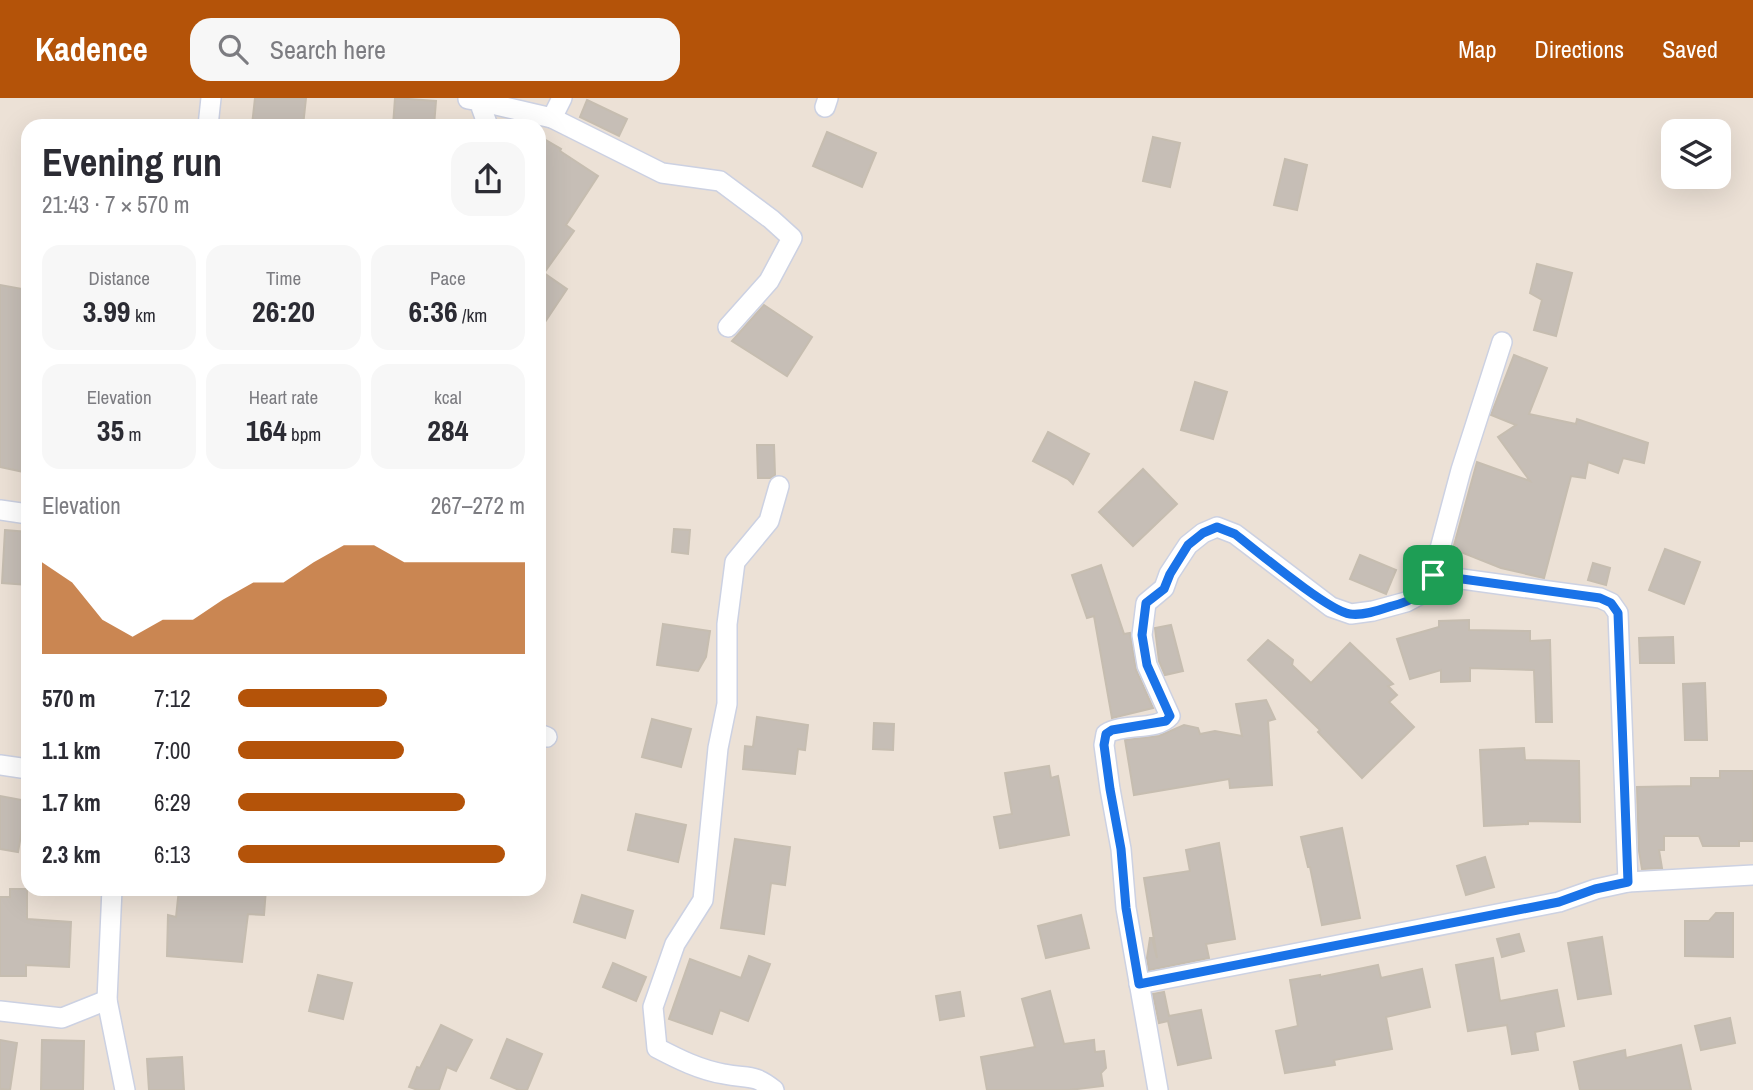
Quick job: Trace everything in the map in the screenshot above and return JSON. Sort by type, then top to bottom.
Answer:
[{"type":"street","points":[[209,119],[211,98]]},
{"type":"street","points":[[552,118],[562,98]]},
{"type":"street","points":[[472,99],[552,118],[662,173],[720,181],[771,219],[792,238],[769,281],[728,327]]},
{"type":"street","points":[[472,99],[484,119]]},
{"type":"street","points":[[1158,1090],[1126,908],[1121,849],[1104,745],[1106,734],[1112,730],[1166,721],[1170,716],[1147,665],[1142,635],[1146,603],[1164,589],[1188,545],[1203,533],[1217,527],[1235,534],[1331,607],[1351,614],[1406,602],[1423,593],[1433,575],[1461,470],[1502,342]]},
{"type":"street","points":[[774,1090],[759,1077],[723,1074],[687,1064],[657,1048],[653,1007],[675,944],[703,900],[718,748],[727,705],[727,624],[734,562],[769,521],[779,486]]},
{"type":"street","points":[[0,510],[21,513]]},
{"type":"street","points":[[1433,575],[1600,598],[1611,603],[1618,613],[1628,882]]},
{"type":"street","points":[[0,765],[21,768]]},
{"type":"street","points":[[1139,984],[1559,902],[1595,889],[1628,882],[1753,875]]},
{"type":"street","points":[[112,896],[107,1000],[125,1090]]},
{"type":"street","points":[[0,1011],[62,1018],[107,1000]]},
{"type":"building","points":[[255,98],[306,98],[304,119],[253,119]]},
{"type":"building","points":[[395,98],[436,101],[435,119],[394,119]]},
{"type":"building","points":[[587,100],[627,119],[619,136],[580,117]]},
{"type":"building","points":[[827,132],[876,153],[862,187],[813,166]]},
{"type":"building","points":[[1153,137],[1180,143],[1170,187],[1143,181]]},
{"type":"building","points":[[546,140],[598,176],[566,225],[574,231],[546,270]]},
{"type":"building","points":[[1285,159],[1307,165],[1297,210],[1274,205]]},
{"type":"building","points":[[1537,264],[1572,273],[1556,336],[1534,330],[1542,300],[1530,293]]},
{"type":"building","points":[[546,274],[567,289],[546,320]]},
{"type":"building","points":[[0,285],[21,289],[21,472],[0,467]]},
{"type":"building","points":[[764,305],[812,337],[787,376],[732,341]]},
{"type":"building","points":[[1514,355],[1547,368],[1529,414],[1576,424],[1577,419],[1648,443],[1644,463],[1623,458],[1618,473],[1588,462],[1585,478],[1571,476],[1544,578],[1501,568],[1453,549],[1477,462],[1530,481],[1498,437],[1516,425],[1491,415]]},
{"type":"building","points":[[1195,382],[1227,392],[1213,439],[1181,430]]},
{"type":"building","points":[[1048,432],[1089,454],[1073,484],[1033,461]]},
{"type":"building","points":[[757,445],[774,445],[775,475],[770,478],[758,478]]},
{"type":"building","points":[[1143,469],[1177,504],[1133,546],[1099,512]]},
{"type":"building","points":[[674,529],[690,530],[688,554],[672,552]]},
{"type":"building","points":[[5,530],[21,531],[21,584],[2,583]]},
{"type":"building","points":[[1665,549],[1700,562],[1684,604],[1649,590]]},
{"type":"building","points":[[1360,555],[1396,570],[1386,594],[1350,579]]},
{"type":"building","points":[[1593,563],[1610,568],[1606,585],[1588,580]]},
{"type":"building","points":[[1101,565],[1124,634],[1130,633],[1136,670],[1153,708],[1112,718],[1094,616],[1087,618],[1072,575]]},
{"type":"building","points":[[1469,620],[1469,630],[1530,631],[1530,641],[1550,640],[1552,722],[1536,722],[1534,670],[1470,668],[1470,681],[1441,682],[1441,670],[1410,679],[1397,639],[1439,627],[1439,621]]},
{"type":"building","points":[[663,624],[710,631],[706,657],[698,671],[657,665]]},
{"type":"building","points":[[1171,625],[1183,671],[1165,675],[1159,661],[1155,628]]},
{"type":"building","points":[[1673,637],[1674,663],[1640,663],[1639,638]]},
{"type":"building","points":[[1268,640],[1293,660],[1292,665],[1311,683],[1350,643],[1393,684],[1388,686],[1397,695],[1389,702],[1414,727],[1362,778],[1318,732],[1320,730],[1248,660]]},
{"type":"building","points":[[1705,683],[1707,740],[1685,740],[1683,684]]},
{"type":"building","points":[[1266,700],[1275,719],[1268,721],[1272,785],[1230,788],[1229,779],[1134,795],[1125,740],[1159,736],[1184,725],[1198,728],[1200,734],[1215,731],[1242,736],[1236,704]]},
{"type":"building","points":[[757,717],[808,725],[805,750],[798,749],[795,774],[743,769],[745,746],[753,747]]},
{"type":"building","points":[[652,719],[691,729],[681,767],[642,757]]},
{"type":"building","points":[[874,723],[894,724],[893,750],[873,749]]},
{"type":"building","points":[[1524,748],[1525,760],[1579,761],[1580,822],[1528,821],[1528,824],[1484,826],[1480,750]]},
{"type":"building","points":[[1049,766],[1051,778],[1058,776],[1069,835],[1000,848],[994,817],[1012,814],[1005,773]]},
{"type":"building","points":[[1720,771],[1753,771],[1753,841],[1739,841],[1739,846],[1703,846],[1699,836],[1664,836],[1664,850],[1659,850],[1662,868],[1642,869],[1637,787],[1691,786],[1691,778],[1720,778]]},
{"type":"building","points":[[0,796],[21,800],[18,852],[0,849]]},
{"type":"building","points":[[636,814],[686,825],[678,862],[628,850]]},
{"type":"building","points":[[1342,828],[1360,918],[1322,925],[1301,837]]},
{"type":"building","points":[[735,839],[790,847],[785,885],[771,883],[764,934],[721,928]]},
{"type":"building","points":[[1219,843],[1235,939],[1206,944],[1209,958],[1149,970],[1147,958],[1150,938],[1157,958],[1144,878],[1190,871],[1186,850]]},
{"type":"building","points":[[1485,857],[1494,887],[1466,895],[1457,866]]},
{"type":"building","points":[[10,889],[21,889],[21,896],[27,896],[27,919],[71,922],[69,967],[26,965],[26,976],[0,976],[0,897],[10,897]]},
{"type":"building","points":[[582,895],[633,911],[625,938],[574,922]]},
{"type":"building","points":[[178,896],[265,896],[264,915],[248,914],[242,962],[167,956],[168,915],[176,917]]},
{"type":"building","points":[[1716,913],[1733,913],[1733,957],[1685,956],[1685,921],[1709,921]]},
{"type":"building","points":[[1081,915],[1089,948],[1046,958],[1038,926]]},
{"type":"building","points":[[1519,934],[1524,951],[1502,957],[1497,939]]},
{"type":"building","points":[[1602,937],[1611,994],[1578,999],[1568,943]]},
{"type":"building","points":[[749,956],[770,964],[748,1021],[720,1010],[712,1034],[669,1019],[690,959],[741,978]]},
{"type":"building","points":[[1493,958],[1500,1001],[1557,990],[1564,1026],[1535,1032],[1538,1050],[1512,1054],[1507,1025],[1468,1031],[1456,965]]},
{"type":"building","points":[[613,963],[646,977],[636,1001],[603,987]]},
{"type":"building","points":[[1378,965],[1381,978],[1422,969],[1430,1007],[1386,1017],[1392,1049],[1334,1060],[1335,1065],[1285,1073],[1276,1031],[1298,1026],[1290,980]]},
{"type":"building","points":[[318,975],[352,983],[343,1019],[309,1011]]},
{"type":"building","points":[[1050,991],[1064,1044],[1094,1040],[1095,1052],[1104,1051],[1106,1068],[1101,1073],[1103,1086],[1069,1090],[987,1090],[981,1057],[1035,1047],[1022,999]]},
{"type":"building","points":[[960,992],[964,1016],[940,1020],[936,996]]},
{"type":"building","points":[[1164,992],[1169,1016],[1201,1010],[1211,1058],[1178,1065],[1168,1021],[1159,1023],[1153,994]]},
{"type":"building","points":[[1730,1018],[1735,1043],[1701,1050],[1695,1026]]},
{"type":"building","points":[[441,1025],[472,1040],[456,1071],[447,1067],[439,1090],[409,1087],[417,1067],[420,1068]]},
{"type":"building","points":[[507,1039],[542,1054],[527,1090],[519,1090],[491,1078]]},
{"type":"building","points":[[0,1040],[17,1043],[10,1090],[0,1089]]},
{"type":"building","points":[[42,1040],[84,1041],[83,1090],[41,1090]]},
{"type":"building","points":[[1681,1045],[1691,1090],[1580,1090],[1574,1062],[1625,1050],[1626,1058]]},
{"type":"building","points":[[182,1057],[184,1090],[149,1090],[147,1059]]},
{"type":"route","points":[[1217,527],[1235,534],[1331,607],[1351,614],[1406,602],[1423,593],[1433,575],[1600,598],[1611,603],[1618,613],[1628,882],[1595,889],[1559,902],[1139,984],[1104,745],[1106,734],[1112,730],[1166,721],[1170,716],[1147,665],[1142,635],[1146,603],[1164,589],[1188,545],[1203,533],[1217,527]]}]
